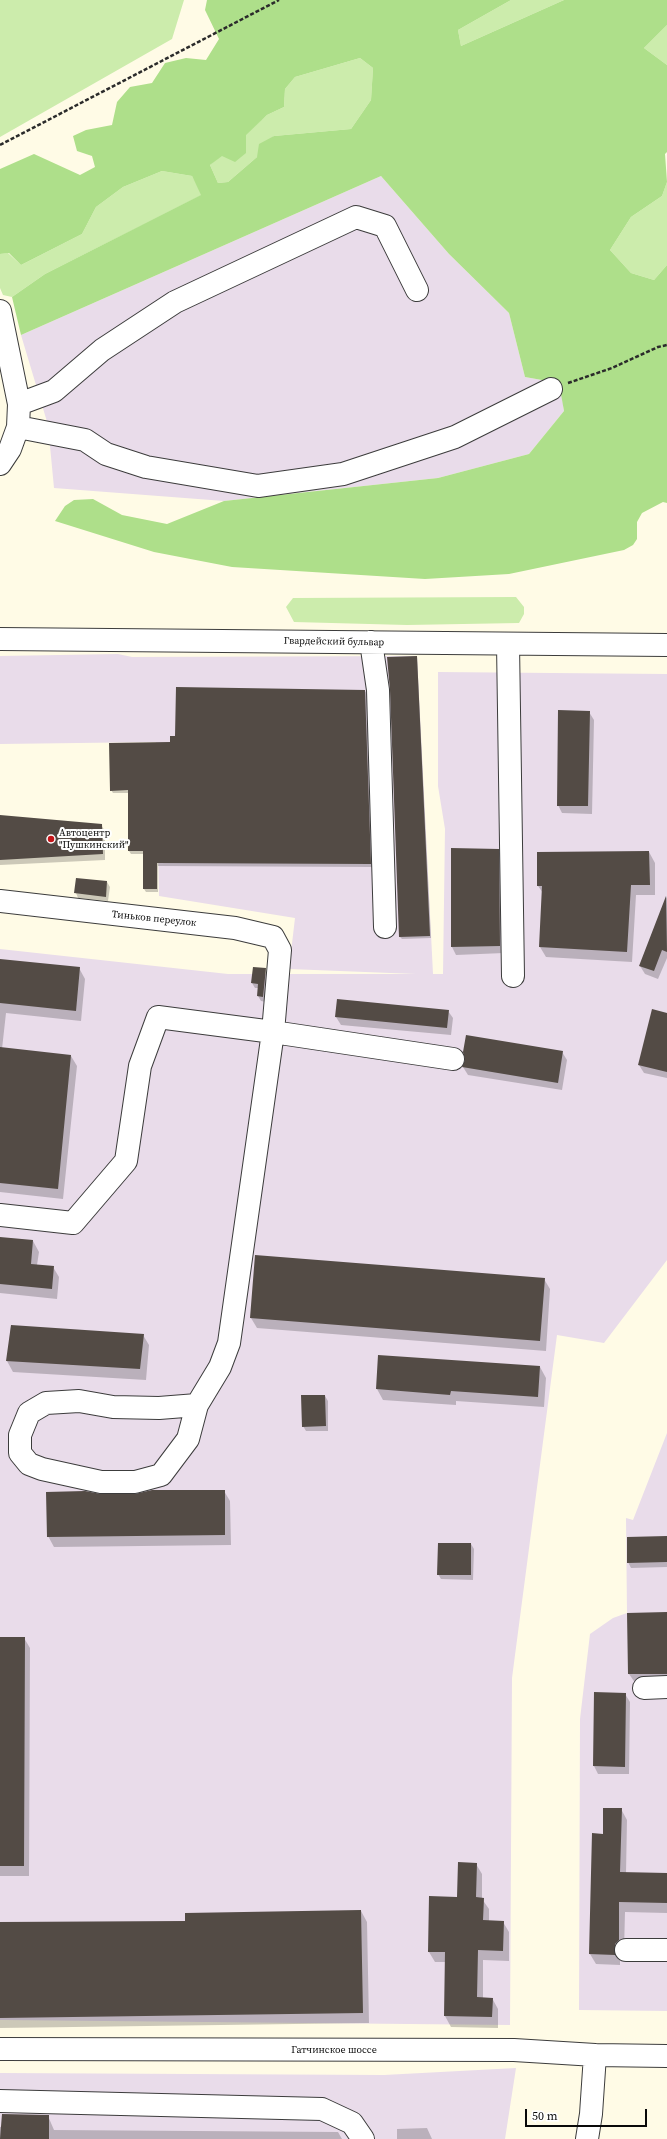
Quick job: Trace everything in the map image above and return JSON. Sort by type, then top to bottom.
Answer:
[{"type":"street","points":[[19,404],[54,391],[102,350],[175,302],[356,217],[385,226],[417,290]]},
{"type":"street","points":[[0,311],[19,404],[18,427],[10,449],[0,464]]},
{"type":"street","points":[[18,427],[85,440],[106,454],[146,467],[258,486],[343,474],[455,437],[551,388]]},
{"type":"street","name":"Гвардейский бульвар","points":[[0,639],[667,645]]},
{"type":"street","points":[[371,642],[378,690],[385,927]]},
{"type":"street","points":[[508,644],[513,976]]},
{"type":"street","name":"Тиньков переулок","points":[[0,901],[242,930],[273,937],[280,950],[273,1032]]},
{"type":"street","points":[[0,1215],[73,1224],[126,1161],[140,1066],[158,1017],[273,1032],[453,1059]]},
{"type":"street","points":[[197,1405],[159,1408],[113,1407],[78,1401],[46,1403],[29,1413],[20,1435],[20,1453],[29,1464],[42,1469],[101,1482],[135,1482],[161,1475],[188,1439],[197,1405],[220,1367],[228,1343],[273,1032]]},
{"type":"street","points":[[644,1688],[667,1688]]},
{"type":"street","points":[[626,1950],[667,1950]]},
{"type":"street","name":"Гатчинское шоссе","points":[[0,2049],[506,2050],[595,2055],[667,2056]]},
{"type":"street","points":[[587,2139],[591,2114],[595,2055]]},
{"type":"street","points":[[0,2101],[322,2109],[352,2123],[363,2139]]},
{"type":"path","points":[[0,145],[279,0]]},
{"type":"path","points":[[551,388],[612,368],[658,347],[667,345]]},
{"type":"shaded area","points":[[381,176],[449,254],[509,313],[525,377],[560,383],[564,411],[529,454],[438,478],[224,501],[54,488],[48,425],[21,335]]},
{"type":"shaded area","points":[[118,654],[132,657],[417,656],[433,974],[443,974],[445,829],[438,786],[438,672],[667,674],[667,1260],[604,1343],[557,1335],[512,1678],[510,2025],[0,2020],[0,949],[228,974],[416,974],[289,969],[295,918],[159,896],[156,742],[0,744],[0,656]]},
{"type":"shaded area","points":[[667,1433],[667,2011],[579,2010],[580,1719],[590,1634],[613,1618],[627,1613],[626,1518],[633,1520]]},
{"type":"shaded area","points":[[516,2068],[505,2139],[0,2139],[0,2073],[384,2075]]},
{"type":"green space","points":[[0,0],[184,0],[172,39],[0,137]]},
{"type":"green space","points":[[207,0],[511,0],[458,30],[461,46],[564,0],[667,0],[667,25],[644,48],[667,65],[667,152],[665,154],[667,182],[662,196],[631,217],[610,250],[631,273],[654,280],[667,265],[667,503],[663,502],[642,513],[637,522],[637,539],[633,545],[624,550],[509,574],[425,579],[232,567],[154,552],[55,521],[65,506],[74,500],[93,499],[122,515],[167,524],[224,501],[438,478],[529,454],[564,411],[559,383],[525,377],[509,313],[449,254],[381,176],[21,335],[12,297],[45,274],[201,195],[192,176],[162,171],[123,187],[96,207],[82,234],[21,265],[9,253],[0,254],[0,169],[34,154],[80,175],[95,167],[92,156],[77,151],[73,136],[86,130],[112,125],[117,102],[130,87],[152,83],[165,63],[186,58],[206,60],[219,39],[205,10]],"holes":[[[360,58],[373,68],[371,100],[351,129],[274,136],[259,144],[257,157],[228,182],[218,183],[210,165],[222,156],[235,162],[246,153],[246,135],[267,115],[284,107],[285,89],[295,77]]]},
{"type":"green space","points":[[511,0],[564,0],[461,46],[458,30]]},
{"type":"green space","points":[[667,25],[667,65],[644,48]]},
{"type":"green space","points":[[360,58],[373,68],[371,100],[351,129],[274,136],[257,157],[228,182],[218,183],[210,165],[267,115],[284,107],[285,89],[295,77]]},
{"type":"green space","points":[[162,171],[192,176],[202,195],[45,274],[12,297],[3,295],[0,288],[0,254],[8,253],[21,265],[82,234],[96,207],[123,187]]},
{"type":"green space","points":[[667,182],[667,265],[654,280],[631,273],[610,250],[631,217],[662,196]]},
{"type":"green space","points":[[516,597],[524,607],[524,614],[519,623],[407,625],[294,622],[286,607],[293,598]]},
{"type":"building","points":[[417,656],[430,936],[399,937],[390,690],[387,657]]},
{"type":"building","points":[[176,687],[365,690],[371,864],[157,863],[157,889],[143,889],[143,851],[128,851],[128,790],[110,791],[109,743],[170,742],[170,736],[175,736]]},
{"type":"building","points":[[558,710],[590,711],[588,806],[557,806]]},
{"type":"building","name":"Автоцентр \"Пушкинский\"","points":[[0,815],[102,824],[103,854],[0,860]]},
{"type":"building","points":[[451,848],[499,849],[500,946],[451,947]]},
{"type":"building","points":[[649,851],[650,885],[631,885],[627,952],[539,947],[542,886],[537,886],[537,852]]},
{"type":"building","points":[[76,878],[107,881],[106,897],[74,893]]},
{"type":"building","points":[[666,896],[667,952],[662,950],[654,971],[639,966]]},
{"type":"building","points":[[0,959],[80,967],[76,1011],[0,1003]]},
{"type":"building","points":[[253,967],[266,968],[263,997],[257,996],[258,984],[251,983]]},
{"type":"building","points":[[337,999],[449,1010],[447,1028],[335,1017]]},
{"type":"building","points":[[652,1009],[667,1013],[667,1072],[638,1065]]},
{"type":"building","points":[[466,1035],[563,1051],[558,1083],[462,1067],[465,1060],[463,1052]]},
{"type":"building","points":[[0,1047],[71,1055],[58,1189],[0,1183]]},
{"type":"building","points":[[0,1237],[33,1240],[31,1264],[54,1266],[52,1289],[0,1284]]},
{"type":"building","points":[[255,1255],[545,1278],[540,1341],[250,1318]]},
{"type":"building","points":[[11,1325],[144,1334],[140,1369],[6,1361]]},
{"type":"building","points":[[378,1355],[540,1366],[538,1397],[451,1391],[450,1395],[376,1389]]},
{"type":"building","points":[[301,1395],[325,1395],[326,1426],[302,1427]]},
{"type":"building","points":[[152,1490],[225,1490],[225,1535],[47,1537],[46,1492],[85,1491],[101,1494],[135,1494]]},
{"type":"building","points":[[667,1536],[667,1562],[627,1563],[627,1537]]},
{"type":"building","points":[[438,1543],[471,1543],[471,1575],[437,1575]]},
{"type":"building","points":[[667,1612],[667,1674],[628,1674],[627,1613]]},
{"type":"building","points":[[0,1637],[25,1637],[24,1866],[0,1866]]},
{"type":"building","points":[[594,1692],[626,1693],[625,1767],[593,1766]]},
{"type":"building","points":[[603,1808],[622,1808],[620,1872],[667,1873],[667,1903],[619,1902],[619,1940],[615,1944],[615,1955],[589,1954],[592,1833],[603,1834]]},
{"type":"building","points":[[458,1862],[477,1863],[476,1897],[484,1898],[483,1920],[504,1921],[503,1951],[478,1950],[477,1997],[493,1998],[492,2017],[444,2016],[445,1952],[428,1952],[429,1896],[457,1897]]},
{"type":"building","points":[[361,1910],[363,2013],[0,2018],[0,1922],[185,1921],[185,1913]]},
{"type":"building","points":[[2,2114],[49,2115],[49,2139],[0,2139]]},
{"type":"place","name":"Автоцентр \"Пушкинский\"","points":[[51,839]]}]
